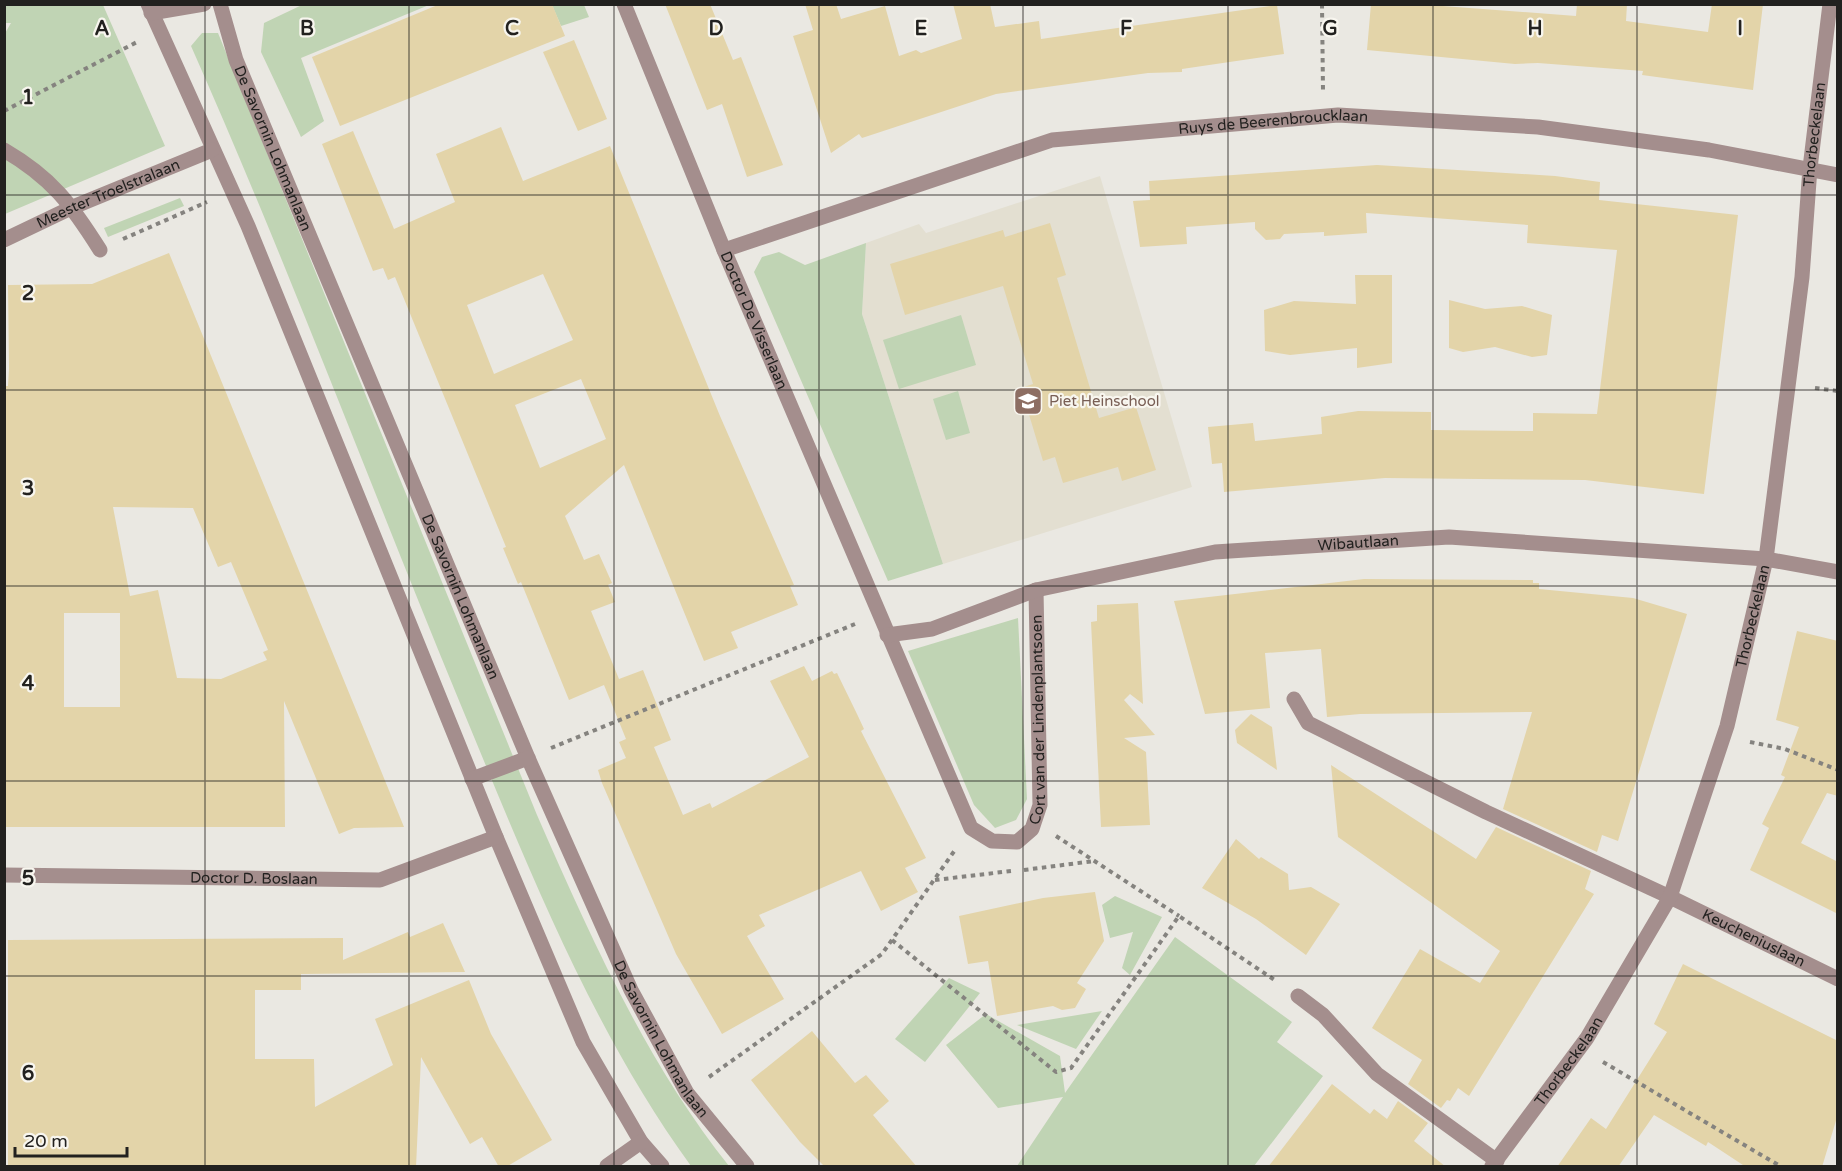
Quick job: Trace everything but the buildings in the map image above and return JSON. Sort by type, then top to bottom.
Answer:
[{"type":"street","points":[[204,4],[149,9],[232,190],[472,779],[583,1042],[641,1142],[662,1167]]},
{"type":"street","name":"De Savornin Lohmanlaan","points":[[220,4],[236,60],[528,758],[631,990],[687,1092],[747,1167]]},
{"type":"street","name":"Doctor De Visserlaan","points":[[624,4],[724,250],[971,828]]},
{"type":"street","name":"Thorbeckelaan","points":[[1494,1164],[1580,1048],[1670,897],[1724,736],[1766,559],[1802,277],[1810,168],[1830,4]]},
{"type":"street","name":"Ruys de Beerenbroucklaan","points":[[724,250],[1052,140],[1324,116],[1538,126],[1709,150],[1838,175]]},
{"type":"street","points":[[4,150],[48,179],[74,207],[100,250]]},
{"type":"street","name":"Meester Troelstralaan","points":[[4,240],[74,207],[212,150]]},
{"type":"street","name":"Wibautlaan","points":[[887,635],[933,629],[1036,590],[1215,552],[1449,537],[1766,559],[1838,572]]},
{"type":"street","name":"Cort van der Lindenplantsoen","points":[[971,828],[992,841],[1017,842],[1032,829],[1040,805],[1036,590]]},
{"type":"street","name":"Keucheniuslaan","points":[[1294,699],[1308,723],[1486,812],[1670,897],[1838,979]]},
{"type":"street","points":[[472,779],[528,758]]},
{"type":"street","name":"Doctor D. Boslaan","points":[[4,875],[380,880],[496,837]]},
{"type":"street","points":[[1298,996],[1323,1015],[1377,1074],[1494,1164]]},
{"type":"street","points":[[607,1167],[641,1142]]},
{"type":"path","points":[[1322,4],[1324,116]]},
{"type":"path","points":[[4,111],[158,31]]},
{"type":"path","points":[[100,250],[232,190]]},
{"type":"path","points":[[528,758],[879,614]]},
{"type":"path","points":[[1724,736],[1785,749],[1838,770]]},
{"type":"path","points":[[1035,822],[1298,996]]},
{"type":"path","points":[[687,1092],[882,954],[971,828]]},
{"type":"path","points":[[892,940],[1056,1072],[1071,1068],[1179,916]]},
{"type":"path","points":[[1580,1048],[1780,1167]]},
{"type":"shaded area","name":"Piet Heinschool","points":[[1100,176],[1192,487],[943,564],[862,314],[866,243],[919,224],[926,233]]},
{"type":"green space","points":[[304,4],[429,5],[301,58],[324,121],[301,137],[261,52],[264,23]]},
{"type":"green space","points":[[5,5],[103,5],[165,146],[5,214],[4,35],[11,23],[5,23]]},
{"type":"green space","points":[[552,5],[584,5],[589,17],[561,26]]},
{"type":"green space","points":[[202,33],[218,33],[537,815],[599,952],[671,1084],[729,1166],[691,1166],[655,1113],[622,1057],[562,942],[485,763],[295,291],[191,46]]},
{"type":"green space","points":[[180,198],[184,206],[108,237],[104,228]]},
{"type":"green space","points":[[866,243],[862,314],[943,564],[888,581],[754,272],[762,257],[779,252],[805,265]]},
{"type":"green space","points":[[961,315],[976,365],[899,389],[883,340]]},
{"type":"green space","points":[[958,391],[970,433],[946,440],[933,399]]},
{"type":"green space","points":[[1018,618],[1027,799],[1016,820],[995,828],[974,805],[908,651]]},
{"type":"green space","points":[[1115,896],[1162,917],[1130,975],[1122,968],[1133,932],[1110,938],[1102,905]]},
{"type":"green space","points":[[1175,937],[1292,1022],[1277,1042],[1323,1076],[1254,1166],[1017,1166],[1063,1097],[998,1108],[946,1045],[986,1014],[1060,1056],[1065,1093]]},
{"type":"green space","points":[[949,978],[980,993],[925,1062],[895,1039]]},
{"type":"green space","points":[[1102,1011],[1076,1049],[1017,1025]]},
{"type":"place","name":"Piet Heinschool","points":[[1028,401]]}]
